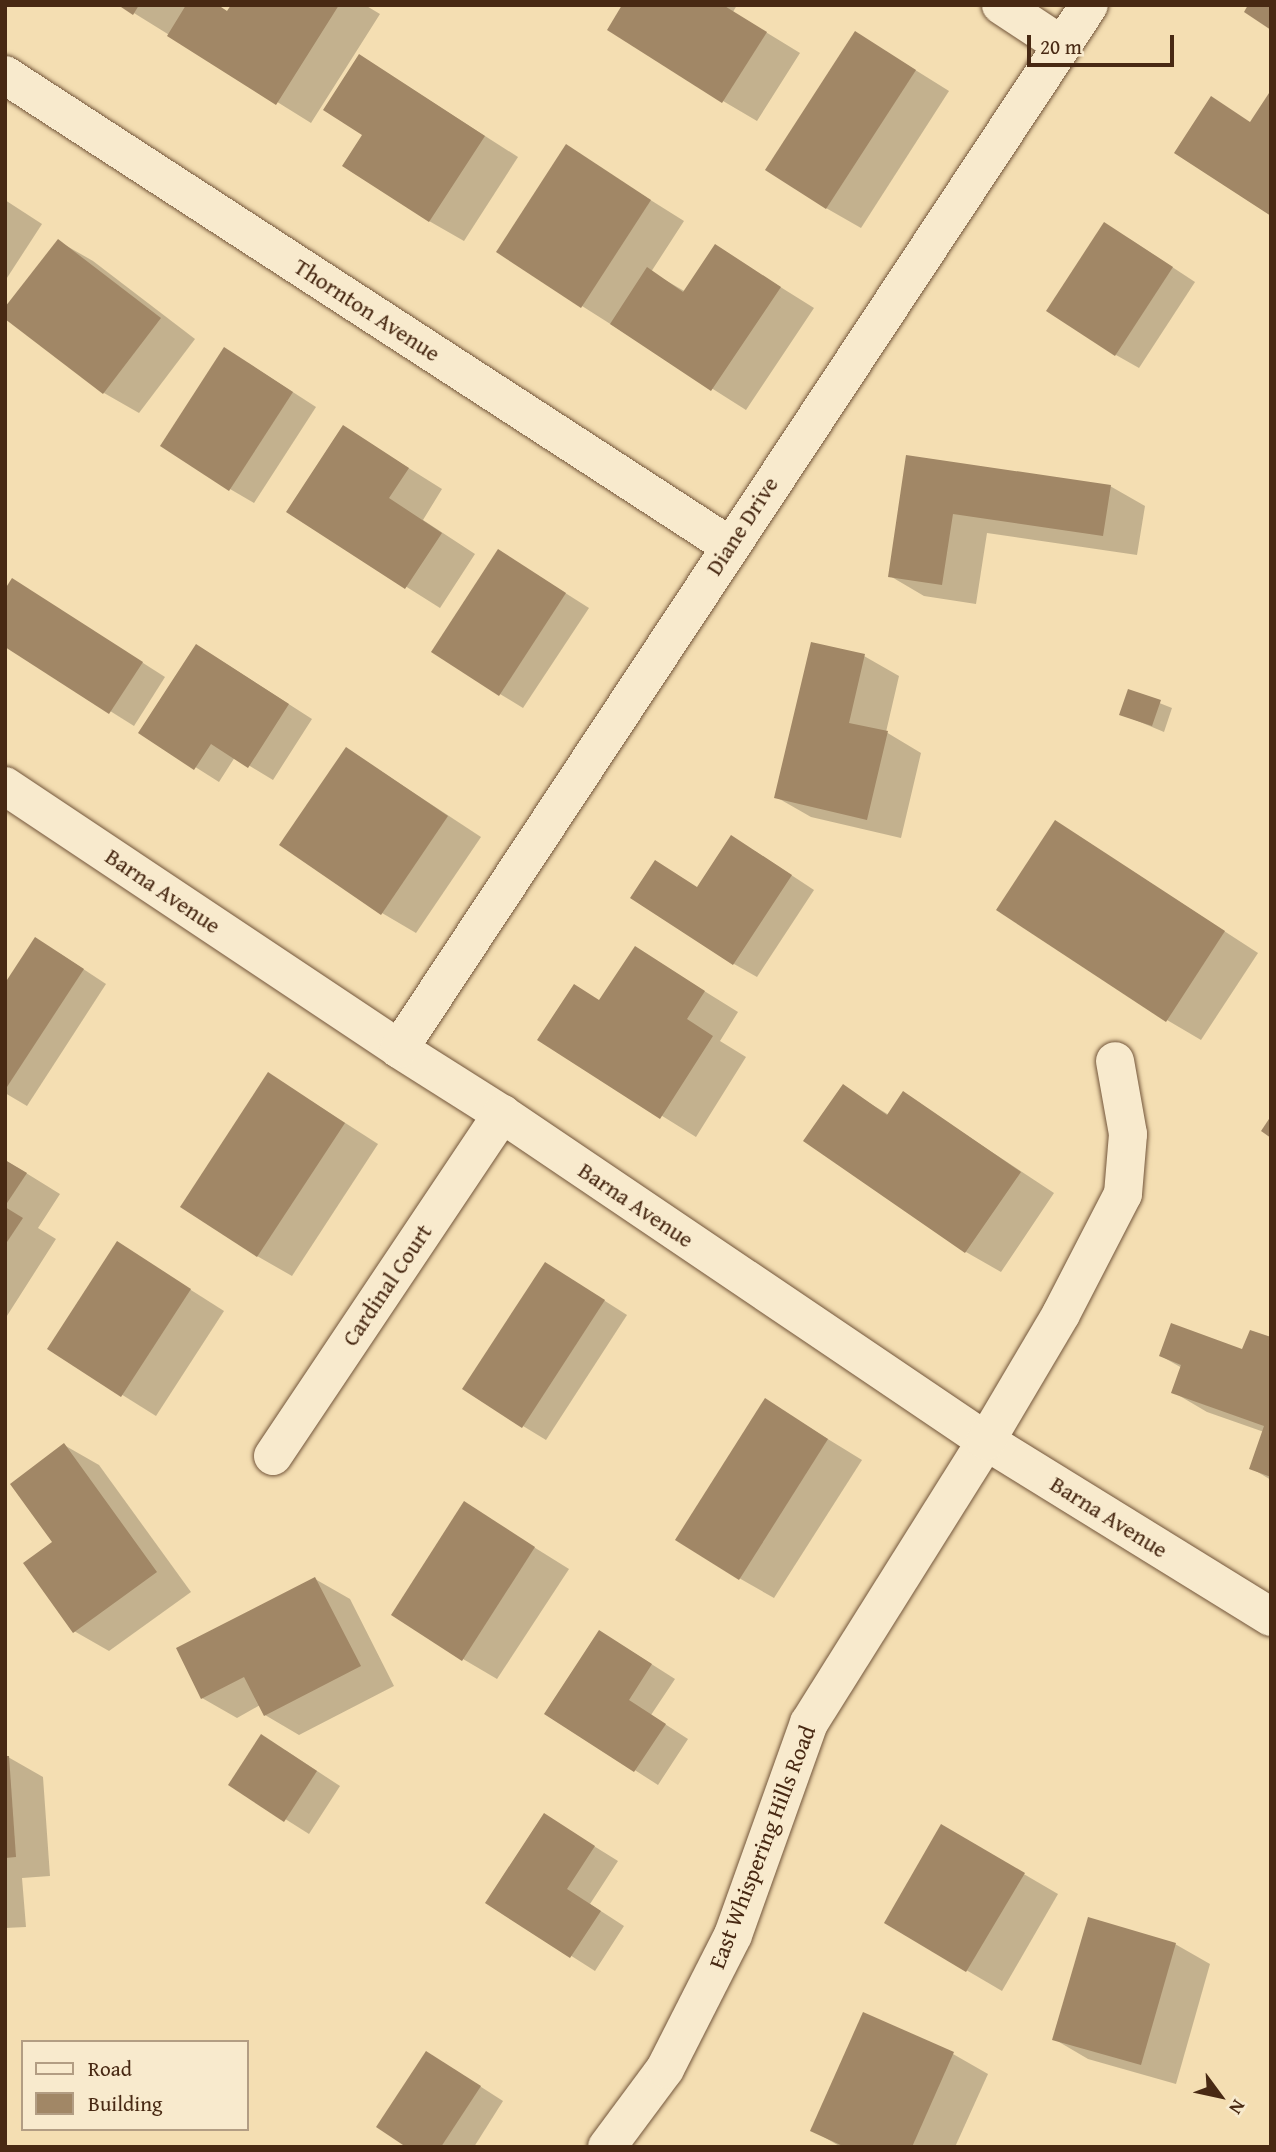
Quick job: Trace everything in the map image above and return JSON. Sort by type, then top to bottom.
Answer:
[{"type":"street","points":[[1001,5],[1062,45]]},
{"type":"street","name":"Diane Drive","points":[[399,1049],[1089,5]]},
{"type":"street","name":"Thornton Avenue","points":[[5,75],[730,545]]},
{"type":"street","name":"Barna Avenue","points":[[8,794],[502,1114],[986,1441],[1271,1617]]},
{"type":"street","name":"East Whispering Hills Road","points":[[607,2147],[665,2069],[733,1935],[809,1723],[986,1441],[1061,1314],[1123,1194],[1128,1134],[1115,1060]]},
{"type":"street","name":"Cardinal Court","points":[[273,1455],[502,1114]]},
{"type":"building","points":[[118,5],[139,5],[133,15]]},
{"type":"building","points":[[186,5],[218,5],[227,11],[231,5],[339,5],[276,105],[167,36]]},
{"type":"building","points":[[622,5],[723,5],[767,32],[722,103],[607,30]]},
{"type":"building","points":[[1248,5],[1271,5],[1271,30],[1244,12]]},
{"type":"building","points":[[855,31],[916,70],[826,209],[765,170]]},
{"type":"building","points":[[359,54],[485,136],[429,222],[342,166],[362,135],[323,110]]},
{"type":"building","points":[[1271,90],[1271,216],[1174,153],[1211,96],[1250,122]]},
{"type":"building","points":[[566,144],[651,200],[581,308],[496,252]]},
{"type":"building","points":[[1104,222],[1173,267],[1115,356],[1046,311]]},
{"type":"building","points":[[58,239],[161,318],[103,394],[5,319],[5,307]]},
{"type":"building","points":[[715,244],[781,287],[711,391],[610,324],[647,267],[683,292]]},
{"type":"building","points":[[224,347],[293,392],[229,491],[160,446]]},
{"type":"building","points":[[343,425],[409,468],[389,498],[442,533],[405,589],[286,512]]},
{"type":"building","points":[[906,455],[1111,485],[1103,536],[953,514],[942,585],[888,577]]},
{"type":"building","points":[[498,549],[566,593],[499,696],[431,652]]},
{"type":"building","points":[[12,578],[143,662],[109,714],[5,647],[5,589]]},
{"type":"building","points":[[811,642],[865,654],[849,723],[888,731],[867,820],[774,798]]},
{"type":"building","points":[[196,644],[289,704],[248,768],[211,744],[194,770],[138,733]]},
{"type":"building","points":[[1128,689],[1161,700],[1152,726],[1119,715]]},
{"type":"building","points":[[346,747],[448,816],[381,915],[279,845]]},
{"type":"building","points":[[1055,820],[1225,931],[1166,1022],[996,910]]},
{"type":"building","points":[[731,835],[792,875],[733,965],[630,898],[655,860],[697,887]]},
{"type":"building","points":[[35,937],[84,969],[5,1090],[5,983]]},
{"type":"building","points":[[635,946],[705,991],[687,1019],[713,1036],[660,1119],[537,1040],[574,984],[599,1000]]},
{"type":"building","points":[[268,1072],[345,1123],[257,1257],[180,1207]]},
{"type":"building","points":[[843,1084],[887,1115],[903,1091],[1021,1172],[965,1253],[803,1141]]},
{"type":"building","points":[[1271,1116],[1271,1138],[1261,1131]]},
{"type":"building","points":[[5,1160],[27,1173],[5,1206]]},
{"type":"building","points":[[5,1207],[23,1218],[5,1245]]},
{"type":"building","points":[[117,1241],[191,1289],[121,1397],[47,1349]]},
{"type":"building","points":[[545,1262],[605,1300],[522,1428],[462,1389]]},
{"type":"building","points":[[1171,1323],[1242,1349],[1250,1330],[1271,1337],[1271,1477],[1249,1469],[1264,1426],[1171,1393],[1181,1365],[1159,1356]]},
{"type":"building","points":[[765,1398],[828,1439],[739,1580],[675,1540]]},
{"type":"building","points":[[64,1443],[157,1572],[73,1633],[23,1563],[52,1542],[10,1484]]},
{"type":"building","points":[[464,1501],[535,1547],[462,1661],[391,1615]]},
{"type":"building","points":[[315,1577],[361,1666],[264,1716],[244,1677],[201,1699],[176,1648]]},
{"type":"building","points":[[599,1630],[652,1664],[629,1700],[666,1724],[634,1772],[544,1714]]},
{"type":"building","points":[[261,1734],[317,1771],[284,1822],[228,1785]]},
{"type":"building","points":[[5,1756],[9,1756],[16,1857],[5,1858]]},
{"type":"building","points":[[544,1813],[595,1846],[567,1889],[601,1911],[570,1958],[485,1903]]},
{"type":"building","points":[[941,1824],[1025,1873],[966,1972],[884,1923]]},
{"type":"building","points":[[1088,1917],[1176,1943],[1141,2065],[1052,2040]]},
{"type":"building","points":[[863,2012],[954,2052],[912,2147],[845,2147],[810,2131]]},
{"type":"building","points":[[426,2051],[481,2086],[441,2147],[406,2147],[376,2127]]}]
